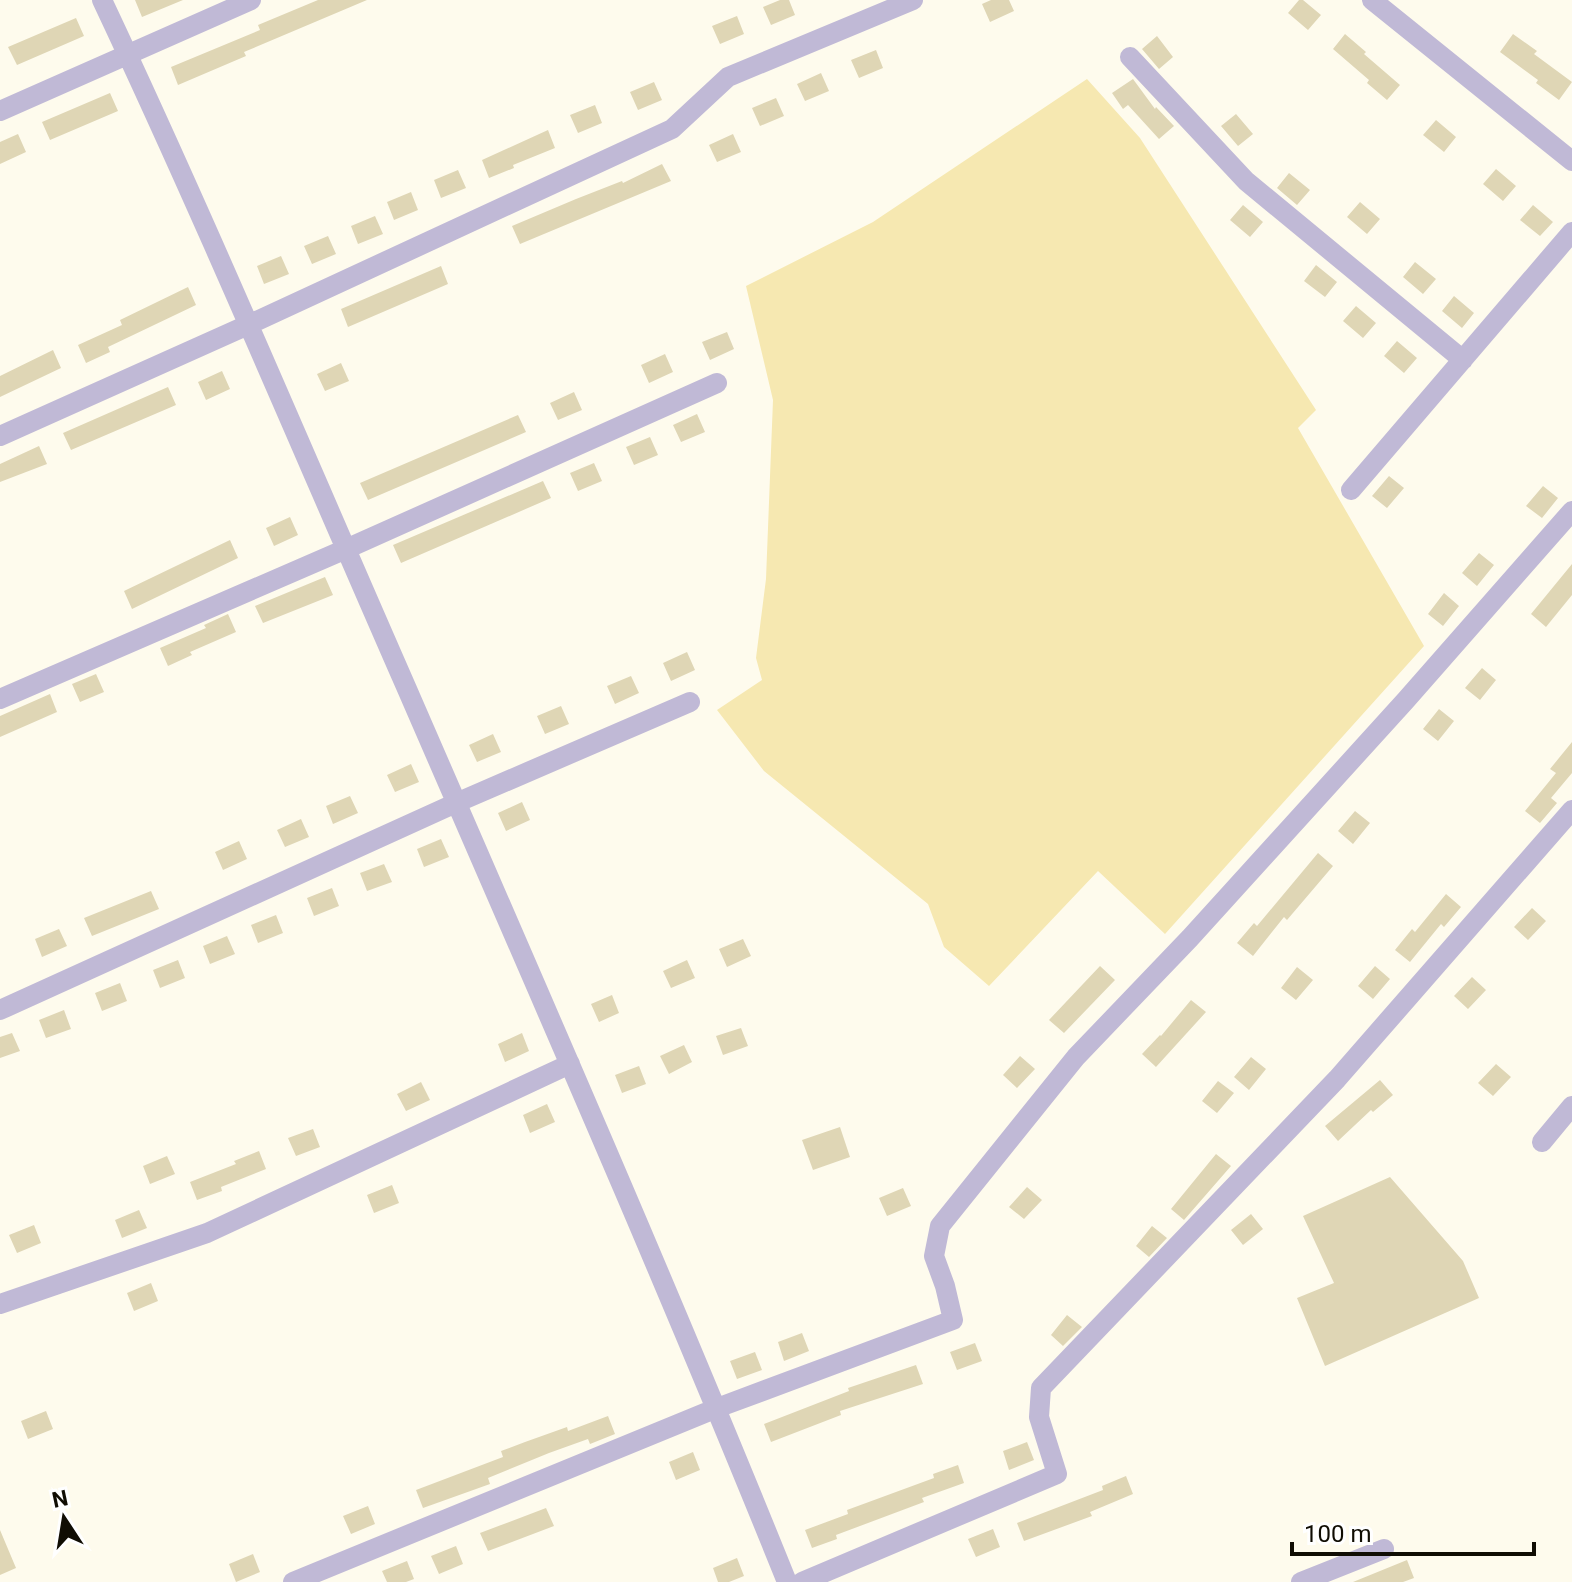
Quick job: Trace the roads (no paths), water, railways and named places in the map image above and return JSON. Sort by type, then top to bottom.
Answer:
[{"type":"street","points":[[102,0],[250,324],[717,1408],[787,1582]]},
{"type":"street","points":[[0,111],[251,0]]},
{"type":"street","points":[[0,436],[672,129],[728,77],[913,0]]},
{"type":"street","points":[[1372,0],[1572,161]]},
{"type":"street","points":[[1130,57],[1246,181],[1463,360]]},
{"type":"street","points":[[1351,490],[1572,232]]},
{"type":"street","points":[[0,699],[717,383]]},
{"type":"street","points":[[293,1582],[717,1408],[953,1320],[934,1256],[940,1226],[1076,1057],[1190,938],[1572,511]]},
{"type":"street","points":[[0,1010],[456,803],[690,702]]},
{"type":"street","points":[[802,1582],[1057,1474],[1039,1417],[1041,1388],[1337,1079],[1572,810]]},
{"type":"street","points":[[0,1304],[207,1233],[570,1064]]},
{"type":"street","points":[[1542,1142],[1572,1106]]},
{"type":"street","points":[[1301,1582],[1384,1549]]}]
